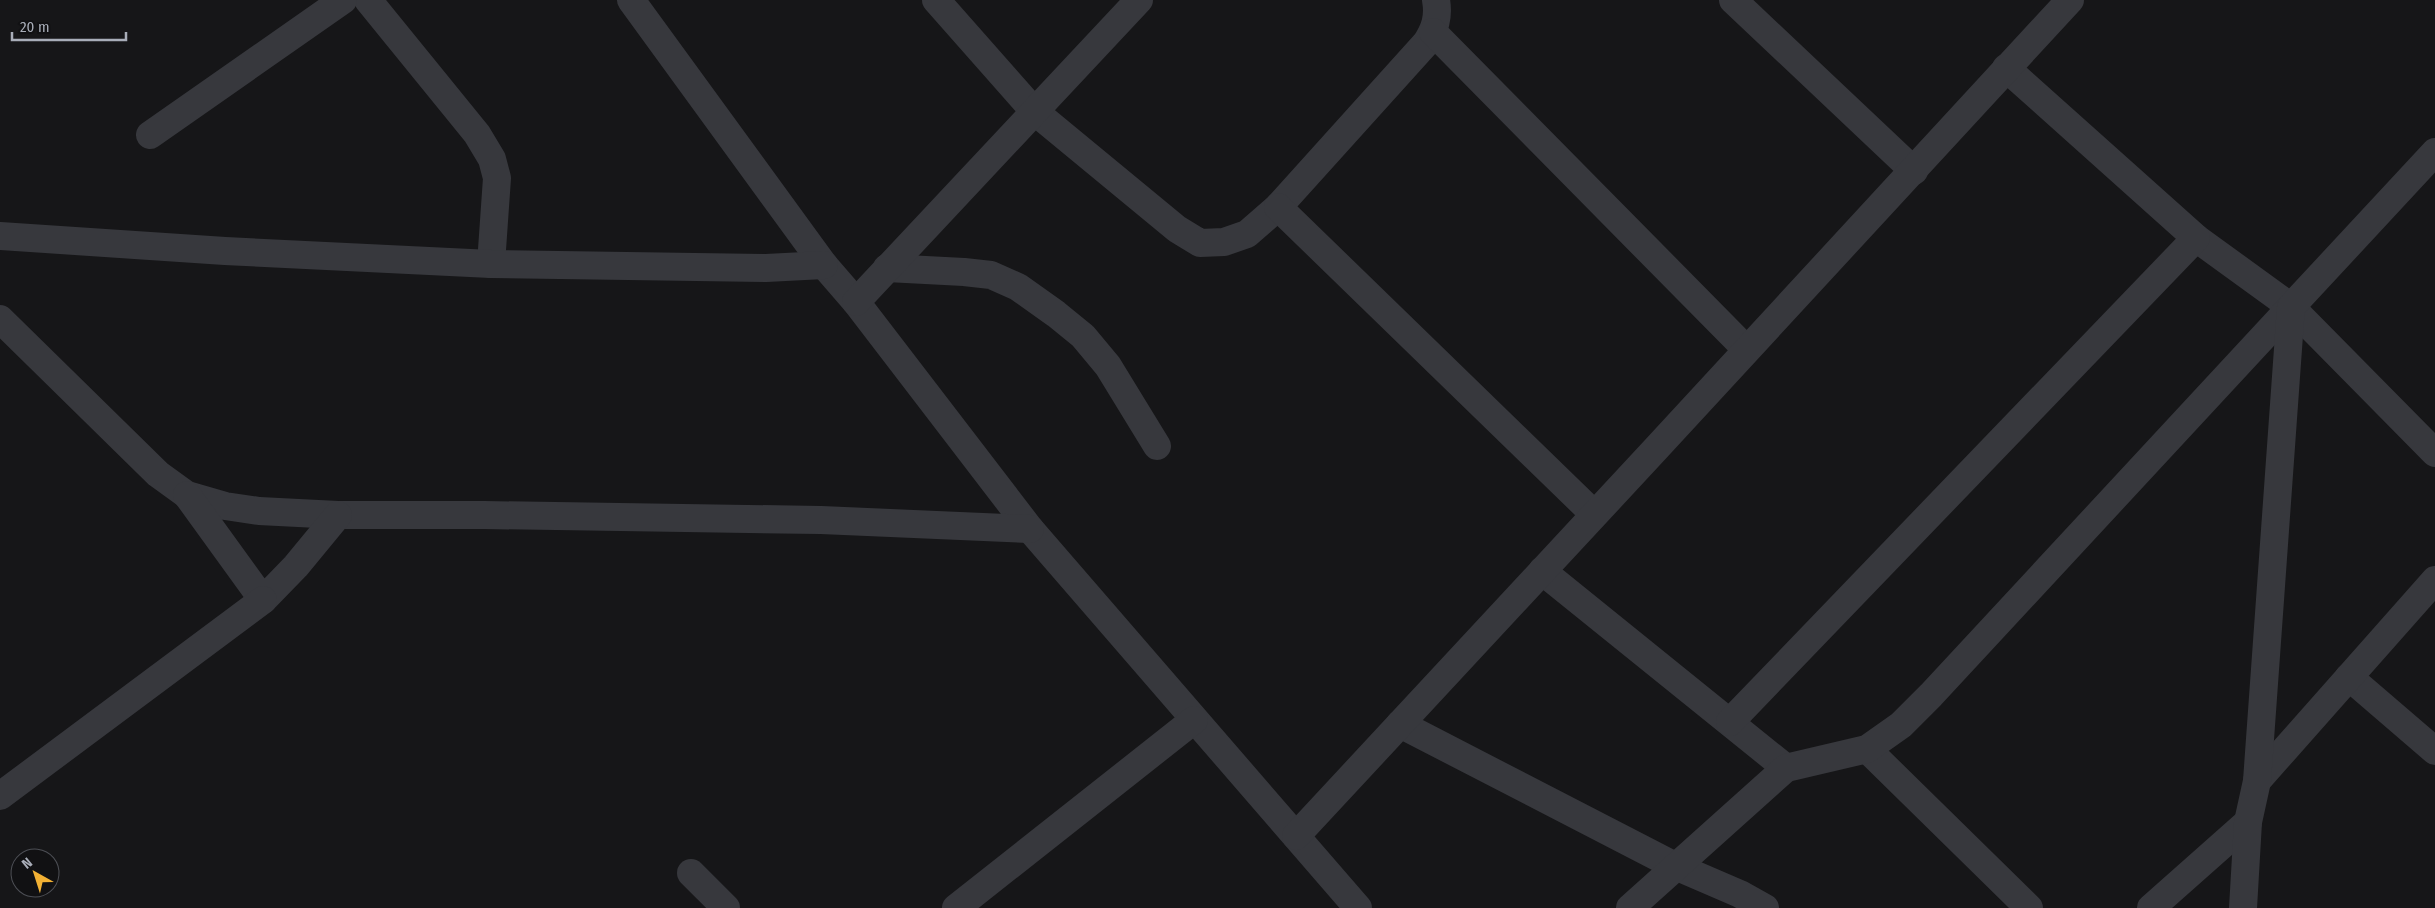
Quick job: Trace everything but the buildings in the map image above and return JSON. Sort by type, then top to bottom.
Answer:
[{"type":"street","points":[[150,135],[343,0]]},
{"type":"street","points":[[368,0],[477,134],[492,159],[497,178],[491,264]]},
{"type":"street","points":[[631,0],[824,265],[856,302],[1030,529],[1358,908]]},
{"type":"street","points":[[936,0],[1034,111],[1178,229],[1200,243],[1224,242],[1247,234],[1278,207],[1433,32],[1437,20],[1436,0]]},
{"type":"street","points":[[856,302],[1139,0]]},
{"type":"street","points":[[1733,0],[1914,171]]},
{"type":"street","points":[[1296,836],[1914,171],[2061,3]]},
{"type":"street","points":[[1433,32],[1746,350]]},
{"type":"street","points":[[2006,68],[2196,238],[2291,307],[2435,453]]},
{"type":"street","points":[[1630,908],[1786,768],[1867,749],[1901,725],[1932,695],[2435,152]]},
{"type":"street","points":[[1278,207],[1594,514]]},
{"type":"street","points":[[0,236],[225,251],[491,264],[766,268],[824,265]]},
{"type":"street","points":[[1730,722],[2196,238]]},
{"type":"street","points":[[887,268],[990,275],[1018,286],[1083,336],[1108,366],[1157,446]]},
{"type":"street","points":[[2244,908],[2248,822],[2257,781],[2291,307]]},
{"type":"street","points":[[0,319],[158,474],[187,495],[263,600]]},
{"type":"street","points":[[187,495],[224,506],[338,515],[484,515],[821,520],[1030,529]]},
{"type":"street","points":[[0,796],[263,600],[296,566],[338,515]]},
{"type":"street","points":[[1542,571],[1786,768]]},
{"type":"street","points":[[2257,781],[2435,580]]},
{"type":"street","points":[[2349,677],[2435,751]]},
{"type":"street","points":[[956,908],[1194,720]]},
{"type":"street","points":[[1400,724],[1675,866],[1740,894],[1765,908]]},
{"type":"street","points":[[1867,749],[2029,908]]},
{"type":"street","points":[[2151,908],[2248,822]]},
{"type":"street","points":[[691,873],[726,908]]}]
